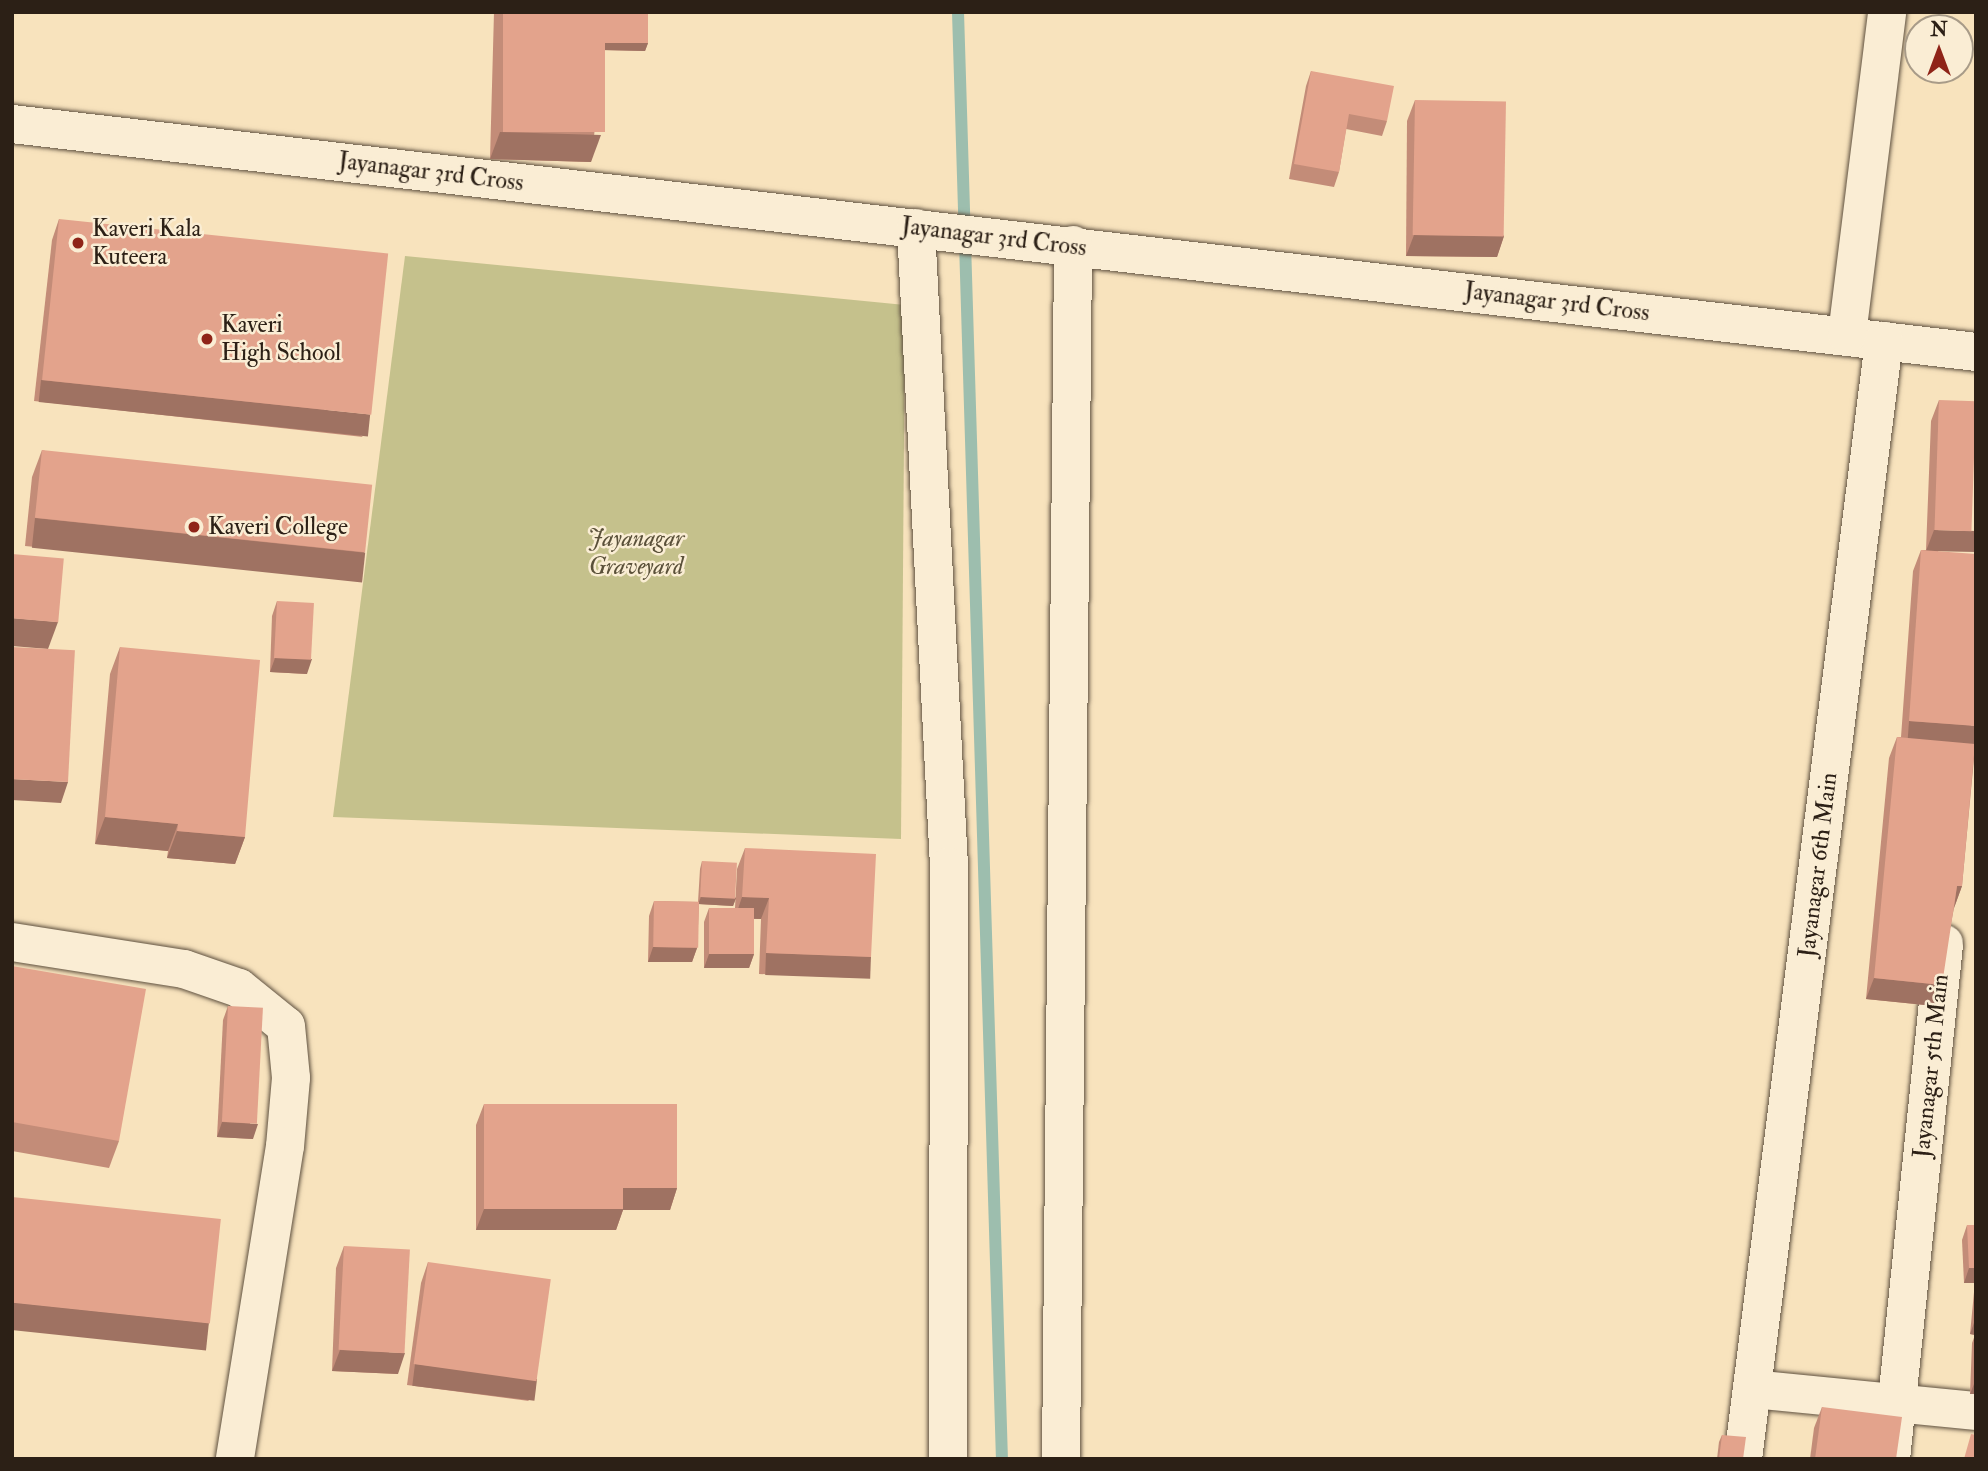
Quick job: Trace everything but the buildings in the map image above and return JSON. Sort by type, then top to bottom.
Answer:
[{"type":"street","points":[[1847,335],[1887,12]]},
{"type":"street","name":"Jayanagar 3rd Cross","points":[[12,124],[1976,352]]},
{"type":"street","points":[[916,228],[949,867],[948,1459]]},
{"type":"street","points":[[1061,1459],[1073,246]]},
{"type":"street","name":"Jayanagar 6th Main","points":[[1742,1459],[1884,341]]},
{"type":"street","name":"Jayanagar 5th Main","points":[[1891,1459],[1947,908]]},
{"type":"street","points":[[12,942],[184,969],[239,988],[286,1026],[291,1078],[285,1146],[235,1459]]},
{"type":"street","points":[[1752,1389],[1976,1411]]},
{"type":"green space","name":"Jayanagar Graveyard","points":[[405,256],[905,305],[901,839],[333,817]]},
{"type":"waterway","points":[[958,12],[1002,1459]]},
{"type":"place","name":"Kaveri Kala Kuteera","points":[[78,243]]},
{"type":"place","name":"Kaveri High School","points":[[207,339]]},
{"type":"place","name":"Kaveri College","points":[[194,527]]}]
